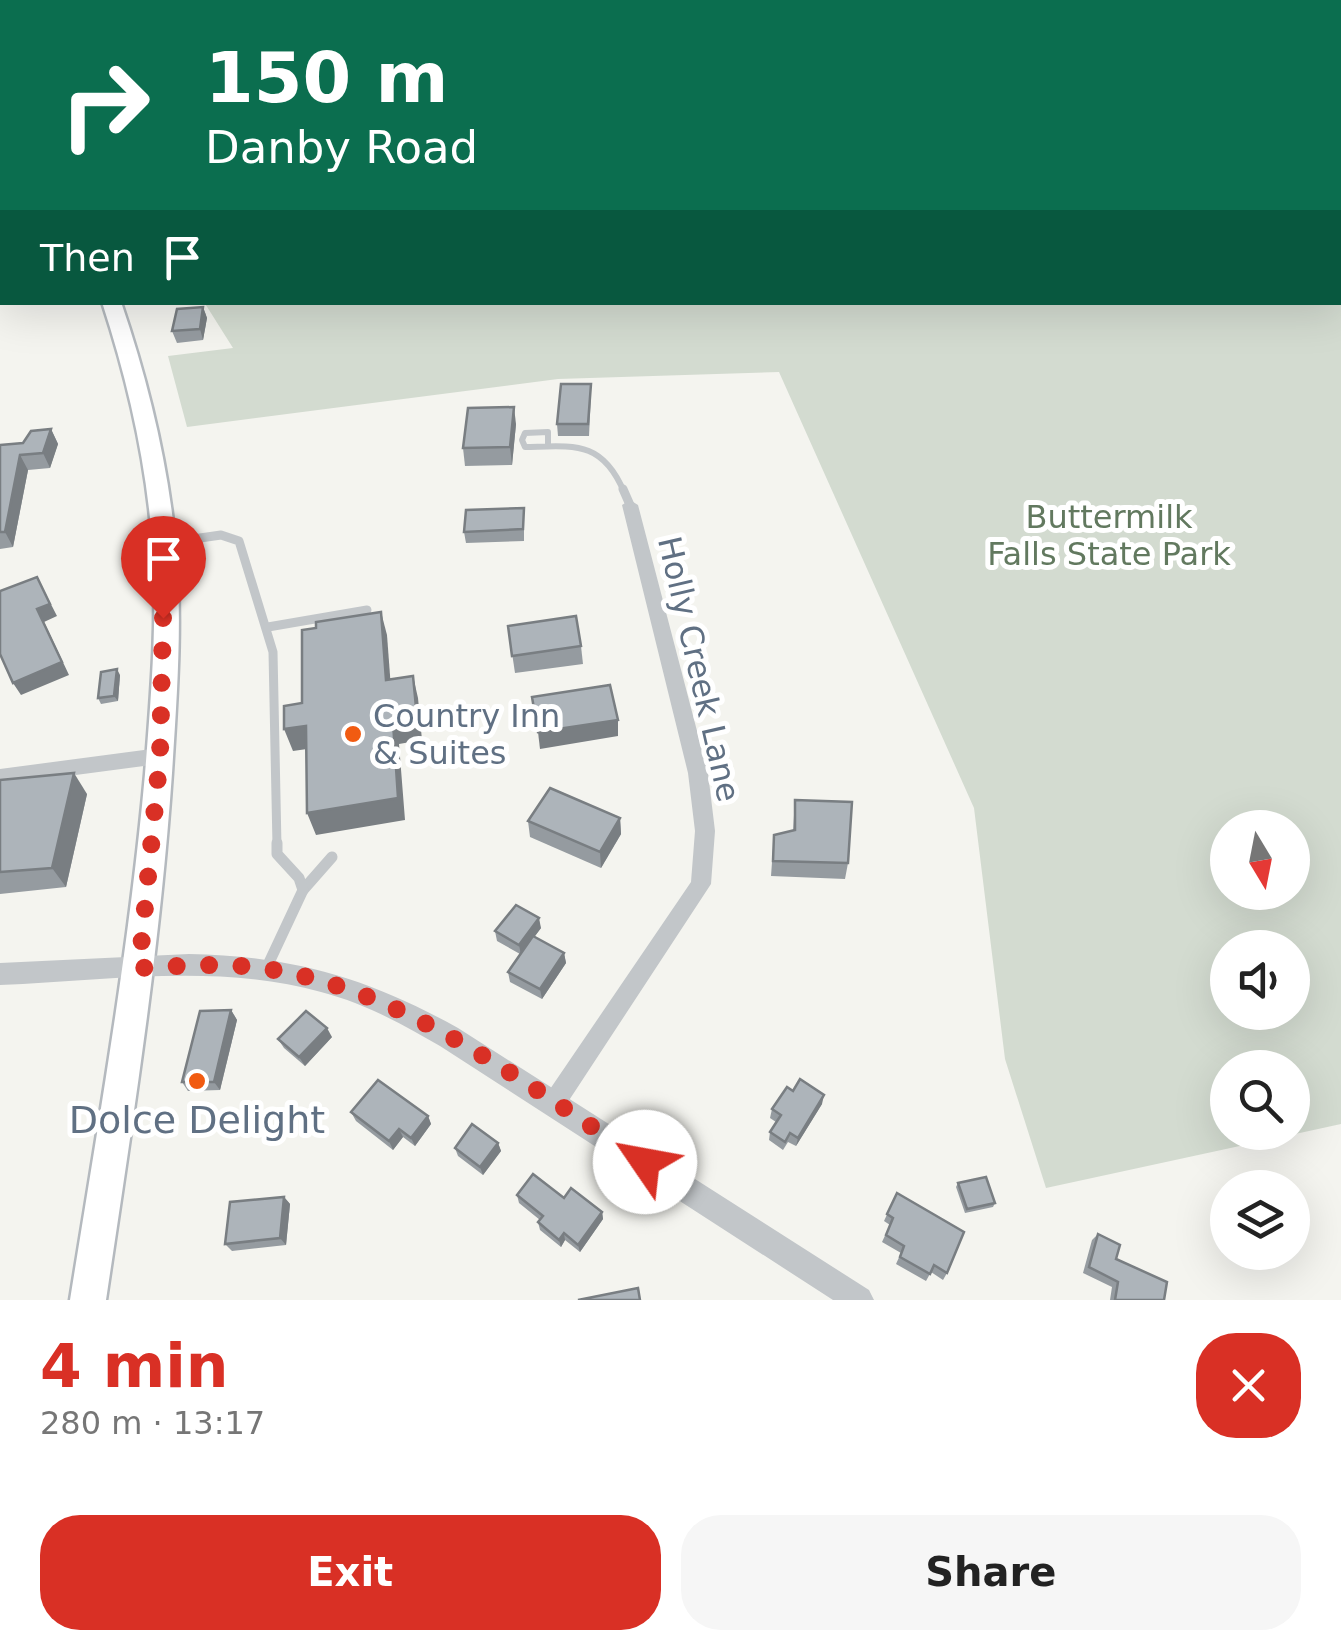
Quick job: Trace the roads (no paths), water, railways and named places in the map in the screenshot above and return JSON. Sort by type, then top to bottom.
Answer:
[{"type":"main road","points":[[88,1300],[139,968],[160,756],[164,543],[140,387],[112,305]]},
{"type":"street","name":"Holly Creek Lane","points":[[554,1104],[701,884],[705,830],[698,773],[630,505]]},
{"type":"street","points":[[0,778],[160,756]]},
{"type":"street","points":[[0,974],[192,965],[266,968],[337,984],[403,1011],[859,1300]]},
{"type":"lane","points":[[548,446],[599,452],[615,467],[630,505]]},
{"type":"lane","points":[[164,543],[221,536],[238,542],[273,652],[277,854],[303,890]]},
{"type":"lane","points":[[268,627],[367,610]]},
{"type":"lane","points":[[266,968],[303,890],[332,858]]},
{"type":"place","name":"Country Inn & Suites","points":[[353,734]]},
{"type":"place","name":"Dolce Delight","points":[[197,1081]]},
{"type":"park label","name":"Buttermilk Falls State Park","points":[[1109,536]]}]
